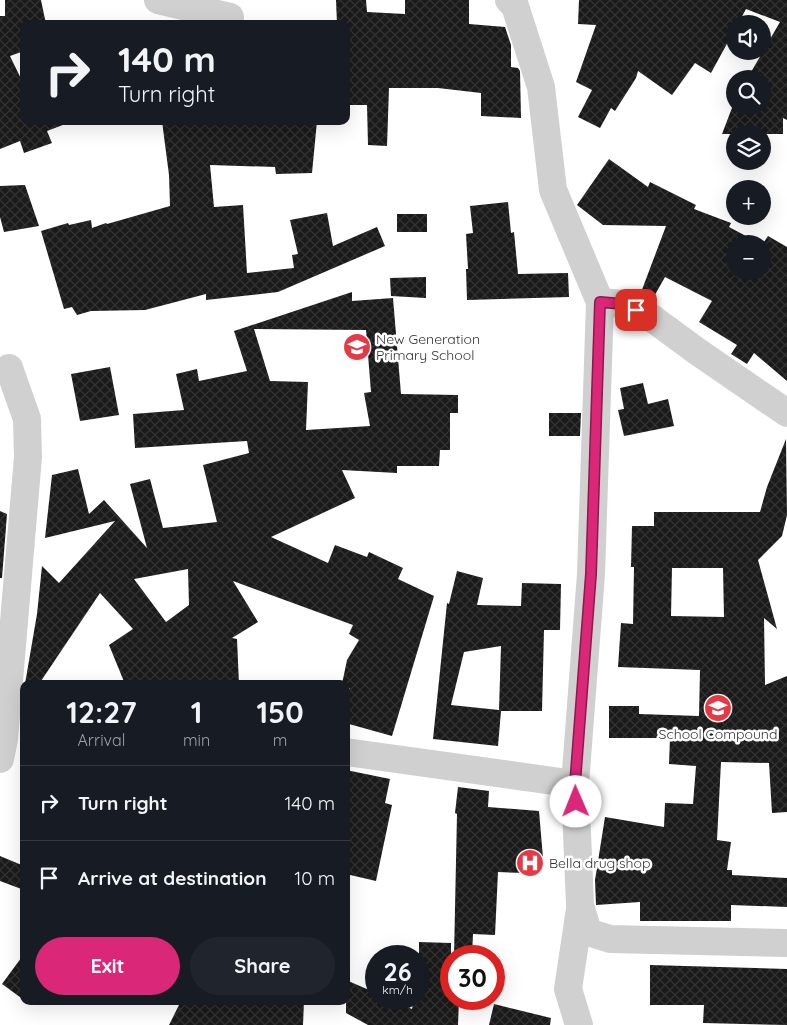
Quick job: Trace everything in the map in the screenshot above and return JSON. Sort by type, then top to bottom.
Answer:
[{"type":"street","points":[[158,0],[230,17]]},
{"type":"street","points":[[508,0],[515,6],[540,87],[553,190],[600,302],[591,574],[575,784],[580,905],[568,989],[579,1025]]},
{"type":"street","points":[[600,302],[623,304],[649,316],[787,413]]},
{"type":"street","points":[[7,744],[28,457],[27,419],[9,368]]},
{"type":"street","points":[[350,753],[575,784]]},
{"type":"street","points":[[580,905],[588,932],[610,940],[787,942]]},
{"type":"building","points":[[5,0],[41,0],[45,20],[20,20],[20,52],[10,56],[20,77],[20,125],[63,125],[47,131],[52,143],[24,153],[20,141],[0,149],[0,16],[5,16]]},
{"type":"building","points":[[336,0],[366,0],[367,12],[405,14],[405,0],[469,0],[469,24],[505,27],[511,45],[511,67],[518,68],[520,71],[521,118],[481,116],[481,93],[438,88],[389,88],[387,146],[368,145],[367,105],[350,105],[350,20],[337,20]]},
{"type":"building","points":[[579,0],[787,0],[787,120],[783,118],[783,134],[771,134],[771,125],[726,125],[726,134],[722,134],[729,115],[771,115],[771,70],[752,70],[758,60],[771,60],[771,38],[780,22],[771,19],[771,15],[762,15],[746,9],[743,15],[726,15],[726,46],[711,73],[695,63],[672,95],[638,71],[636,78],[615,111],[611,108],[600,128],[578,117],[592,90],[576,82],[596,25],[578,24]]},
{"type":"building","points":[[163,125],[317,125],[312,173],[276,174],[275,167],[210,165],[214,207],[243,205],[247,273],[294,268],[292,255],[298,254],[290,220],[327,213],[333,246],[377,227],[385,246],[278,292],[206,300],[206,294],[145,310],[91,311],[77,315],[72,307],[64,309],[41,231],[68,223],[69,225],[91,220],[92,228],[170,206],[169,175]]},
{"type":"building","points":[[609,159],[648,187],[650,182],[696,205],[694,209],[726,221],[726,225],[730,225],[729,227],[744,235],[726,235],[726,280],[771,280],[771,238],[787,247],[787,381],[754,353],[747,364],[731,354],[737,345],[699,322],[712,301],[665,277],[652,300],[640,295],[666,226],[603,225],[577,205]]},
{"type":"building","points":[[25,185],[39,226],[4,232],[0,217],[0,186]]},
{"type":"building","points":[[508,202],[511,233],[514,232],[518,274],[568,273],[569,297],[467,300],[466,234],[473,233],[470,206]]},
{"type":"building","points":[[397,214],[427,214],[427,232],[397,232]]},
{"type":"building","points":[[426,277],[426,298],[391,296],[390,278]]},
{"type":"building","points":[[352,292],[352,301],[393,298],[401,394],[458,395],[458,413],[450,413],[450,450],[440,450],[439,466],[397,466],[397,473],[342,470],[355,498],[271,537],[328,563],[335,545],[367,557],[369,552],[403,568],[398,579],[434,596],[392,736],[350,724],[350,680],[343,680],[347,660],[359,640],[349,634],[353,625],[233,581],[258,622],[232,638],[237,639],[239,680],[123,680],[109,645],[133,629],[100,593],[42,680],[26,680],[37,614],[42,566],[59,583],[115,521],[45,538],[52,475],[78,469],[89,514],[104,500],[147,548],[130,484],[150,479],[163,528],[217,522],[203,465],[249,453],[247,441],[135,448],[133,414],[184,410],[176,374],[197,369],[199,381],[247,371],[234,331]],"holes":[[[254,329],[366,330],[371,392],[364,393],[370,426],[306,430],[308,382],[270,381]],[[188,569],[189,605],[166,622],[134,579]]]},
{"type":"building","points":[[110,367],[119,415],[80,421],[71,374]]},
{"type":"building","points":[[643,383],[648,404],[668,399],[674,426],[624,436],[618,410],[624,409],[620,388]]},
{"type":"building","points":[[549,413],[581,413],[580,436],[549,436]]},
{"type":"building","points":[[786,439],[787,515],[782,536],[758,560],[777,629],[764,618],[765,685],[787,676],[787,812],[772,813],[769,763],[721,762],[717,840],[731,842],[727,870],[732,870],[732,875],[787,878],[787,907],[731,905],[731,921],[640,921],[640,902],[596,905],[595,880],[605,817],[664,827],[665,803],[693,804],[696,766],[669,764],[670,738],[609,738],[609,706],[639,706],[639,714],[699,716],[700,670],[618,667],[621,623],[633,624],[634,567],[631,567],[632,526],[654,526],[654,512],[760,512],[767,487]],"holes":[[[672,568],[723,568],[724,617],[671,616]]]},
{"type":"building","points":[[0,511],[7,514],[2,578],[0,578]]},
{"type":"building","points":[[457,571],[483,578],[477,605],[521,606],[522,583],[561,584],[560,630],[544,630],[542,711],[501,711],[498,746],[433,739],[447,603],[449,604]],"holes":[[[501,646],[499,710],[451,705],[464,652]]]},
{"type":"building","points":[[350,771],[390,779],[385,803],[392,805],[376,881],[350,875]]},
{"type":"building","points":[[458,787],[489,791],[488,807],[539,811],[543,858],[525,857],[524,873],[498,872],[495,935],[473,934],[472,945],[454,945],[457,814],[455,813]]},
{"type":"building","points":[[0,856],[20,864],[20,888],[0,881]]},
{"type":"building","points":[[419,942],[451,943],[451,945],[440,945],[440,1010],[459,1010],[458,1025],[368,1025],[346,1013],[346,1005],[350,1005],[350,982],[365,988],[365,1010],[430,1010],[430,945],[419,945]]},
{"type":"building","points":[[20,959],[20,997],[2,984]]},
{"type":"building","points":[[650,965],[787,969],[787,1025],[703,1023],[704,1005],[650,1005]]},
{"type":"building","points":[[179,1005],[304,1005],[303,1025],[169,1025]]},
{"type":"building","points":[[505,1007],[551,1018],[550,1025],[489,1025],[493,1010],[505,1010]]},
{"type":"place","name":"New Generation Primary School","points":[[357,347]]},
{"type":"place","name":"School Compound","points":[[718,708]]},
{"type":"place","name":"Bella drug shop","points":[[530,863]]},
{"type":"route","points":[[576,802],[575,784],[591,574],[600,302],[623,304],[636,310]]}]
